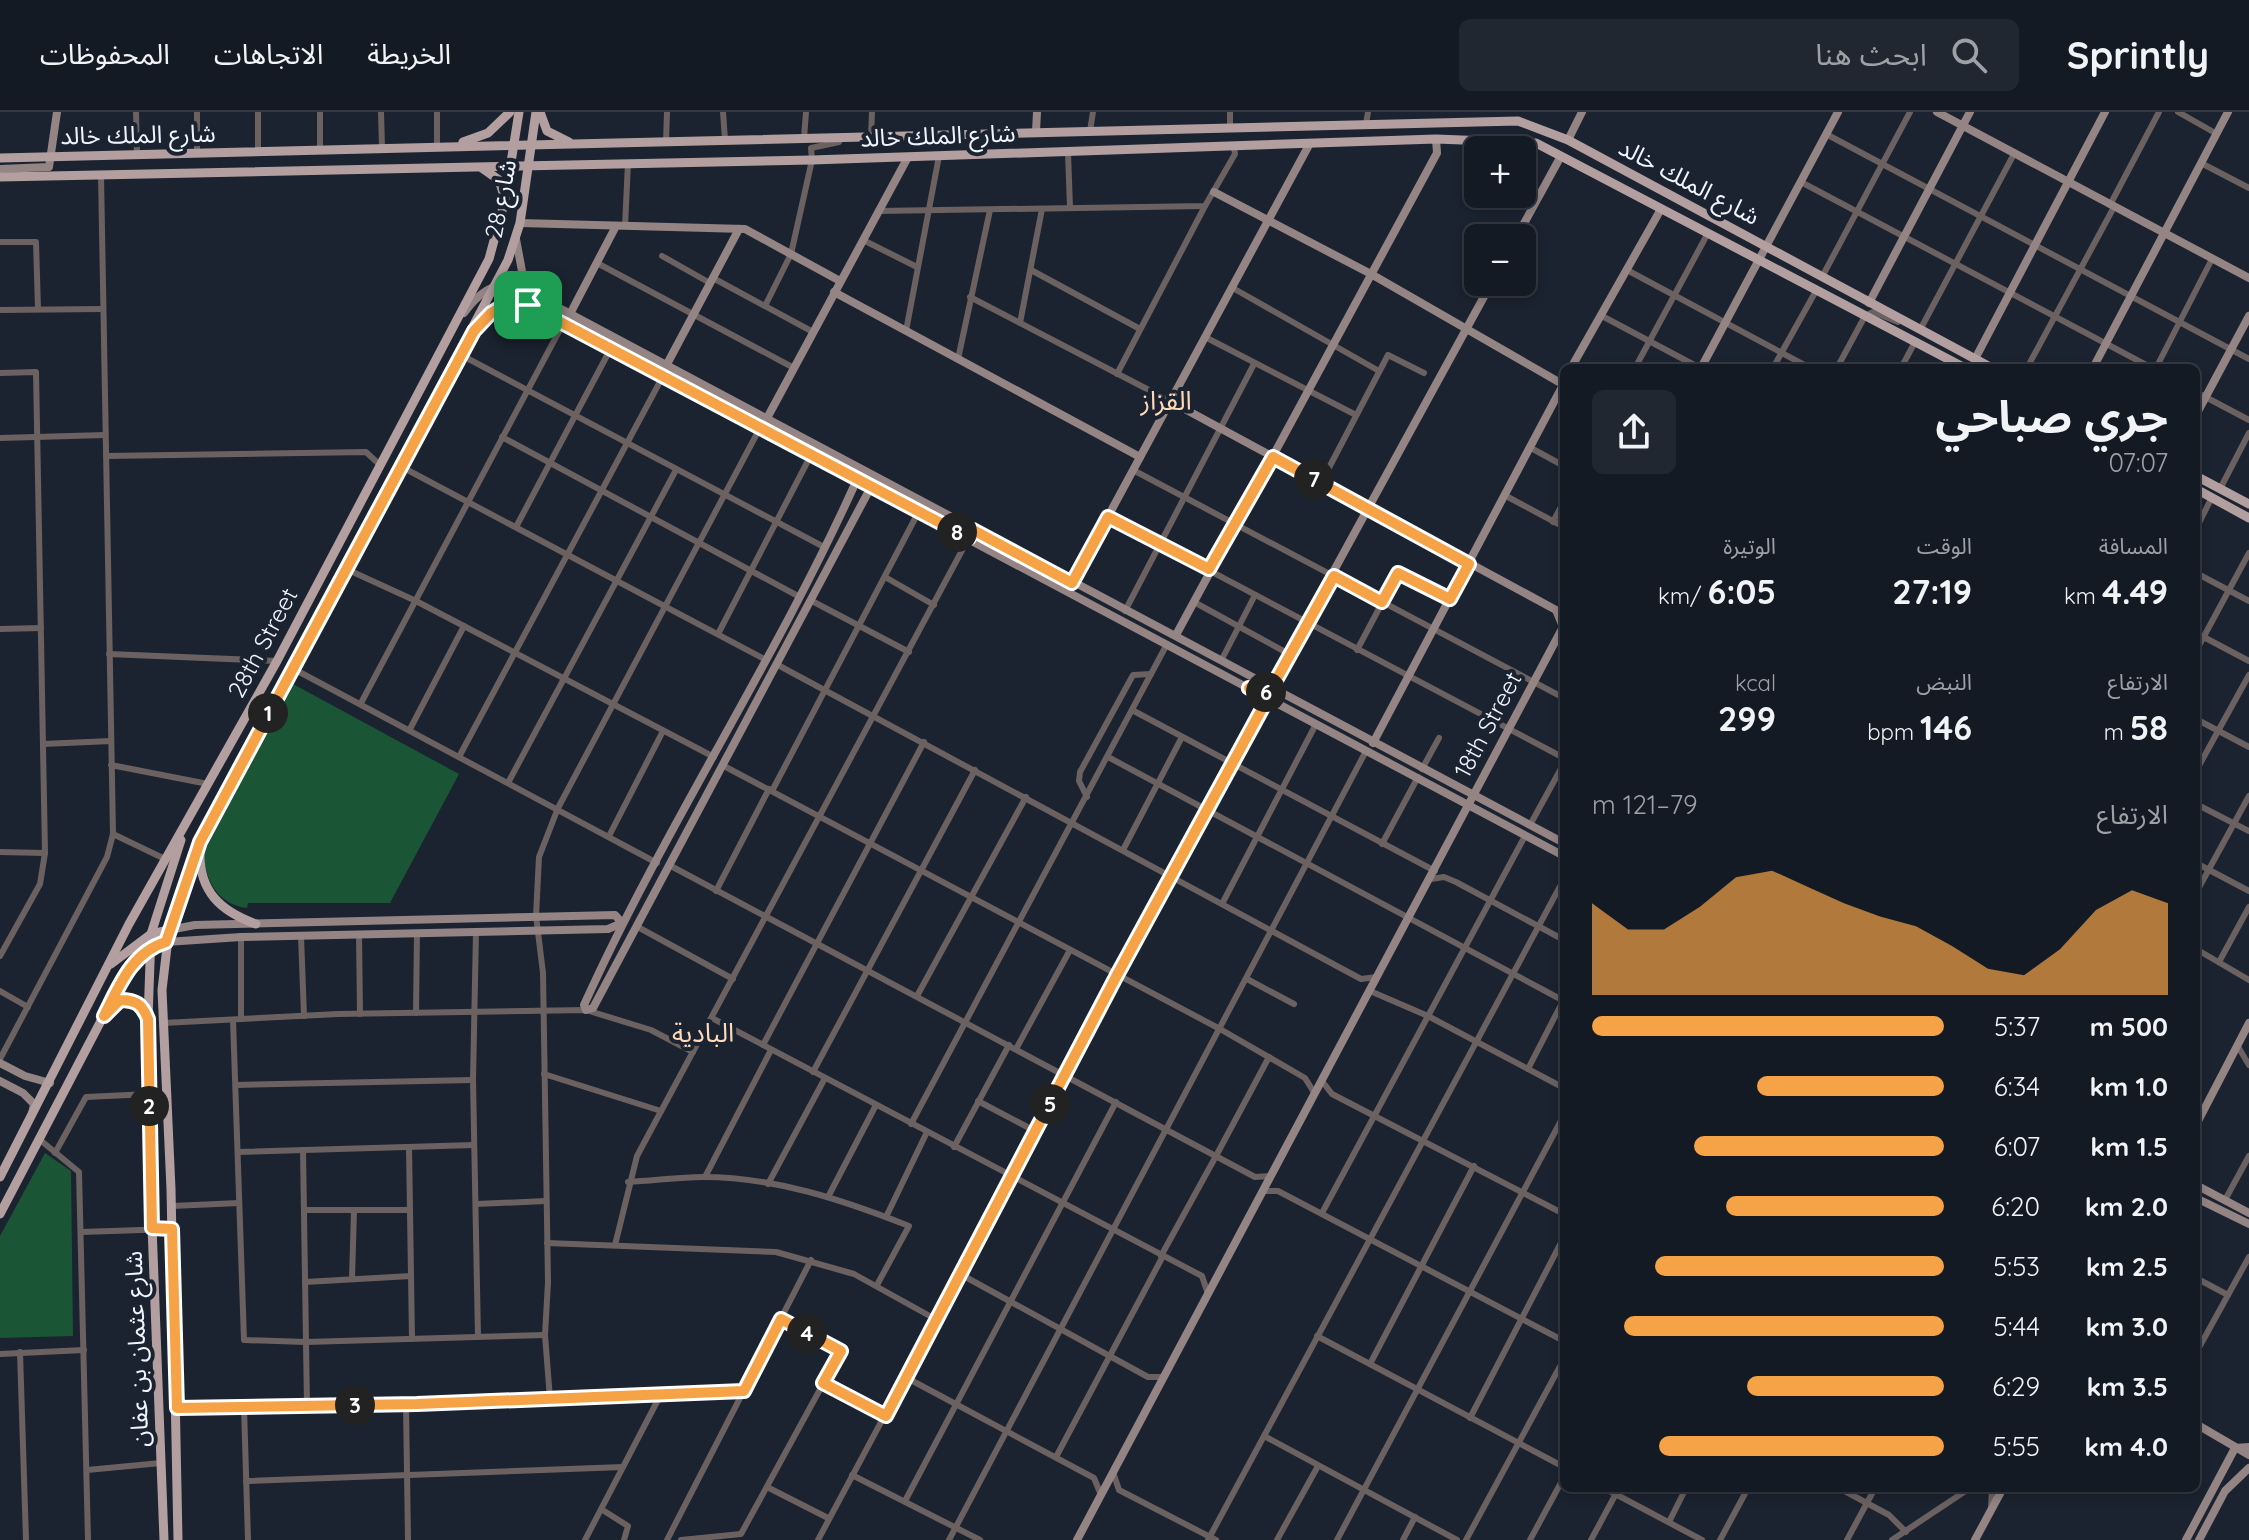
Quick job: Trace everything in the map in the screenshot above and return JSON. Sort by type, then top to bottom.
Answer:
[{"type":"main road","points":[[449,146],[488,133],[510,112]]},
{"type":"main road","name":"28th Street","points":[[0,1177],[106,969],[277,661],[489,259],[505,200],[519,112]]},
{"type":"main road","points":[[538,112],[547,131],[576,144]]},
{"type":"main road","name":"شارع 28","points":[[169,930],[200,842],[344,568],[474,331],[516,239],[538,112]]},
{"type":"main road","name":"شارع الملك خالد","points":[[0,158],[1230,128],[1366,124],[1423,117],[1518,121],[1568,140],[1984,364]]},
{"type":"main road","name":"شارع الملك خالد","points":[[0,177],[812,160],[1436,139],[1517,140],[1536,143],[1957,364]]},
{"type":"main road","points":[[525,188],[539,168],[550,165]]},
{"type":"main road","points":[[479,167],[499,180],[505,200]]},
{"type":"main road","points":[[2200,478],[2249,504]]},
{"type":"main road","points":[[2200,491],[2249,518]]},
{"type":"main road","name":"شارع عثمان بن عفان","points":[[164,1540],[152,1228],[148,1019],[151,934],[186,825]]},
{"type":"main road","points":[[200,842],[205,888],[219,907],[256,924]]},
{"type":"main road","points":[[106,969],[151,934],[169,930]]},
{"type":"main road","name":"شارع عثمان بن عفان","points":[[169,930],[163,1023],[172,1206],[178,1540]]},
{"type":"main road","points":[[0,1214],[127,971],[151,947],[166,942]]},
{"type":"main road","points":[[104,1016],[120,1000],[133,1000],[143,1006],[148,1019]]},
{"type":"street","points":[[0,169],[47,167],[57,112]]},
{"type":"street","points":[[136,112],[137,156]]},
{"type":"street","points":[[197,112],[197,154]]},
{"type":"street","points":[[258,112],[258,152]]},
{"type":"street","points":[[320,112],[320,150]]},
{"type":"street","points":[[381,112],[382,148]]},
{"type":"street","points":[[437,112],[437,147]]},
{"type":"street","points":[[666,142],[667,112]]},
{"type":"street","points":[[723,112],[725,140]]},
{"type":"street","points":[[804,138],[806,112]]},
{"type":"street","points":[[871,137],[872,112]]},
{"type":"street","points":[[1036,132],[1037,112]]},
{"type":"street","points":[[1090,131],[1093,112]]},
{"type":"street","points":[[1230,112],[1230,128]]},
{"type":"street","points":[[1366,124],[1368,112]]},
{"type":"street","points":[[1568,140],[1582,112]]},
{"type":"street","points":[[1702,364],[1838,112]]},
{"type":"street","points":[[1822,277],[1910,112]]},
{"type":"street","points":[[1937,112],[2249,278]]},
{"type":"street","points":[[1869,303],[1970,112]]},
{"type":"street","points":[[1975,359],[2105,112]]},
{"type":"street","points":[[2029,364],[2080,271],[2159,112]]},
{"type":"street","points":[[2178,112],[2217,134]]},
{"type":"street","points":[[2095,364],[2228,112]]},
{"type":"street","points":[[1826,134],[2249,359]]},
{"type":"street","points":[[765,306],[791,254],[812,160],[811,148],[836,142],[885,141],[898,136]]},
{"type":"street","points":[[1176,635],[1209,569],[1273,457],[1330,344],[1437,153],[1436,139]]},
{"type":"street","points":[[1072,583],[1309,145]]},
{"type":"street","points":[[1117,374],[1235,154],[1234,147]]},
{"type":"street","points":[[1068,152],[1070,208]]},
{"type":"street","points":[[1839,364],[1865,316],[1873,312],[1921,330],[2014,154]]},
{"type":"street","points":[[906,331],[939,156]]},
{"type":"street","points":[[1524,224],[1561,156]]},
{"type":"street","points":[[550,1399],[545,1335],[547,1243],[543,1011],[536,916],[539,857],[558,808],[908,157]]},
{"type":"street","points":[[570,314],[620,226],[628,163]]},
{"type":"street","points":[[2201,163],[2249,188]]},
{"type":"street","points":[[50,1083],[25,1076],[0,1061],[107,857],[113,834],[101,175]]},
{"type":"street","points":[[1801,182],[2146,364]]},
{"type":"street","points":[[1214,192],[1371,274],[1560,382]]},
{"type":"street","points":[[878,211],[1205,206]]},
{"type":"street","points":[[1020,323],[1042,209]]},
{"type":"street","points":[[1573,364],[1661,209]]},
{"type":"street","points":[[958,359],[990,210]]},
{"type":"street","points":[[520,223],[745,229],[840,281]]},
{"type":"street","points":[[666,366],[739,229]]},
{"type":"street","points":[[1637,364],[1708,233]]},
{"type":"street","points":[[516,239],[524,282],[541,298]]},
{"type":"street","points":[[863,240],[917,267]]},
{"type":"street","points":[[0,242],[36,242],[38,309]]},
{"type":"street","points":[[662,256],[813,332]]},
{"type":"street","points":[[2156,364],[2212,259]]},
{"type":"street","points":[[597,263],[794,368]]},
{"type":"street","points":[[1031,270],[1140,329]]},
{"type":"street","points":[[1627,270],[1803,364]]},
{"type":"street","points":[[457,323],[474,299],[506,283],[541,298],[859,475]]},
{"type":"street","points":[[1231,287],[1379,371]]},
{"type":"street","points":[[1775,364],[1817,289]]},
{"type":"street","points":[[834,292],[1140,457]]},
{"type":"street","points":[[818,1540],[907,1378],[1117,975],[1484,296]]},
{"type":"street","points":[[970,297],[1369,508],[1556,610],[1560,618]]},
{"type":"street","points":[[474,331],[491,313],[508,303],[528,305],[564,322],[663,376],[764,423],[812,453],[971,534],[1249,688],[1270,694],[1373,743],[1468,806],[1560,854]]},
{"type":"street","points":[[0,310],[103,309]]},
{"type":"street","points":[[1602,316],[1692,364]]},
{"type":"street","points":[[2200,408],[2249,316]]},
{"type":"street","points":[[361,703],[564,322]]},
{"type":"street","points":[[1205,337],[1356,415]]},
{"type":"street","points":[[1903,364],[1915,342]]},
{"type":"street","points":[[516,527],[611,348]]},
{"type":"street","points":[[461,355],[824,547]]},
{"type":"street","points":[[1321,483],[1388,355],[1424,373]]},
{"type":"street","points":[[1125,611],[1254,364]]},
{"type":"street","points":[[0,373],[36,372],[45,853],[40,884],[0,956]]},
{"type":"street","points":[[460,755],[663,376]]},
{"type":"street","points":[[1373,743],[1560,392]]},
{"type":"street","points":[[2200,394],[2249,420]]},
{"type":"street","points":[[2220,489],[2249,433]]},
{"type":"street","points":[[0,438],[105,435]]},
{"type":"street","points":[[502,437],[798,596]]},
{"type":"street","points":[[1531,448],[1560,464]]},
{"type":"street","points":[[106,456],[366,452],[380,465]]},
{"type":"street","points":[[718,634],[812,453]]},
{"type":"street","points":[[400,466],[766,660]]},
{"type":"street","points":[[509,781],[676,470]]},
{"type":"street","points":[[1133,470],[1560,696]]},
{"type":"street","points":[[586,1010],[584,1005],[622,923],[766,660],[859,475]]},
{"type":"street","points":[[873,482],[919,511],[1176,635],[1316,724],[1366,751],[1473,796],[1077,1540]]},
{"type":"street","points":[[163,1023],[593,1008],[873,482]]},
{"type":"street","points":[[1506,496],[1560,525]]},
{"type":"street","points":[[2200,521],[2212,497]]},
{"type":"street","points":[[1553,522],[1560,509]]},
{"type":"street","points":[[716,891],[919,511]]},
{"type":"street","points":[[1108,517],[1560,759]]},
{"type":"street","points":[[615,1245],[628,1182],[637,1156],[971,534]]},
{"type":"street","points":[[2249,553],[2200,634],[2249,661]]},
{"type":"street","points":[[344,568],[416,601],[714,757]]},
{"type":"street","points":[[1357,650],[1398,573],[1450,599]]},
{"type":"street","points":[[2200,575],[2249,601]]},
{"type":"street","points":[[884,578],[933,606]]},
{"type":"street","points":[[1221,661],[1255,595]]},
{"type":"street","points":[[810,600],[909,652]]},
{"type":"street","points":[[1194,602],[1290,655]]},
{"type":"street","points":[[410,729],[464,626]]},
{"type":"street","points":[[0,629],[41,628]]},
{"type":"street","name":"18th Street","points":[[1560,633],[1473,796],[1560,841]]},
{"type":"street","points":[[911,1124],[1167,644]]},
{"type":"street","points":[[109,654],[277,661]]},
{"type":"street","points":[[776,664],[1361,979],[1377,977]]},
{"type":"street","points":[[292,668],[509,781],[657,863]]},
{"type":"street","points":[[1087,797],[1079,781],[1080,772],[1133,675],[1151,674]]},
{"type":"street","points":[[2200,764],[2249,675]]},
{"type":"street","points":[[1132,710],[1333,817],[1433,875],[1444,877],[1560,938]]},
{"type":"street","points":[[2200,721],[2249,747]]},
{"type":"street","points":[[1222,904],[1316,724]]},
{"type":"street","points":[[609,836],[663,731]]},
{"type":"street","points":[[1123,850],[1182,737]]},
{"type":"street","points":[[1382,844],[1439,738]]},
{"type":"street","points":[[43,744],[111,741]]},
{"type":"street","points":[[763,1045],[924,742]]},
{"type":"street","points":[[949,1540],[1366,751]]},
{"type":"street","points":[[1108,757],[1560,998]]},
{"type":"street","points":[[111,765],[208,784]]},
{"type":"street","points":[[722,765],[1220,1029],[1305,1078],[1315,1094]]},
{"type":"street","points":[[1530,825],[1560,769]]},
{"type":"street","points":[[813,1072],[975,770]]},
{"type":"street","points":[[2200,886],[2249,796]]},
{"type":"street","points":[[917,996],[1026,797]]},
{"type":"street","points":[[2200,806],[2249,831]]},
{"type":"street","points":[[113,834],[165,859]]},
{"type":"street","points":[[1322,1213],[1525,836]]},
{"type":"street","points":[[0,852],[45,853]]},
{"type":"street","points":[[669,865],[1255,1177],[1271,1176]]},
{"type":"street","points":[[2200,865],[2249,891]]},
{"type":"street","points":[[1113,1472],[1119,1490],[1212,1539],[1317,1336],[1426,1140],[1560,886]]},
{"type":"street","points":[[2219,962],[2249,907]]},
{"type":"street","points":[[169,930],[195,925],[536,916],[615,915],[622,923]]},
{"type":"street","points":[[166,942],[241,937],[608,929],[622,923]]},
{"type":"street","points":[[636,926],[733,979]]},
{"type":"street","points":[[476,932],[473,1080],[478,1337]]},
{"type":"street","points":[[416,1013],[417,933]]},
{"type":"street","points":[[359,934],[360,1014]]},
{"type":"street","points":[[301,936],[304,1016]]},
{"type":"street","points":[[241,937],[236,1085],[244,1340],[306,1342],[545,1335]]},
{"type":"street","points":[[954,1147],[978,1101],[1070,950]]},
{"type":"street","points":[[2200,951],[2249,980]]},
{"type":"street","points":[[1247,979],[1294,1004]]},
{"type":"street","points":[[0,991],[28,1007]]},
{"type":"street","points":[[1370,991],[1428,1016],[1560,1086]]},
{"type":"street","points":[[1528,1069],[1560,1008]]},
{"type":"street","points":[[586,1010],[651,1030],[693,1052]]},
{"type":"street","points":[[712,1018],[1202,1276],[1208,1294]]},
{"type":"street","points":[[2200,1117],[2249,1023]]},
{"type":"street","points":[[2237,1045],[2249,1065]]},
{"type":"street","points":[[705,1177],[771,1050]]},
{"type":"street","points":[[1056,1457],[1269,1057]]},
{"type":"street","points":[[544,1074],[661,1111]]},
{"type":"street","points":[[12,1087],[25,1076]]},
{"type":"street","points":[[768,1184],[825,1078]]},
{"type":"street","points":[[236,1085],[473,1080]]},
{"type":"street","points":[[0,1081],[34,1104],[32,1115]]},
{"type":"street","points":[[1322,1081],[1332,1094],[1560,1212]]},
{"type":"street","points":[[55,1153],[86,1097],[149,1094]]},
{"type":"street","points":[[978,1101],[1035,1131]]},
{"type":"street","points":[[905,1501],[1116,1102]]},
{"type":"street","points":[[828,1197],[876,1105]]},
{"type":"street","points":[[1337,1540],[1560,1123]]},
{"type":"street","points":[[886,1217],[927,1132]]},
{"type":"street","points":[[39,1139],[79,1172],[88,1540]]},
{"type":"street","points":[[238,1152],[474,1145]]},
{"type":"street","points":[[409,1147],[412,1339]]},
{"type":"street","points":[[303,1150],[307,1406]]},
{"type":"street","points":[[2225,1200],[2249,1156]]},
{"type":"street","points":[[1370,1364],[1474,1166]]},
{"type":"street","points":[[628,1182],[705,1177],[768,1184],[828,1197],[909,1226],[877,1285]]},
{"type":"street","points":[[2200,1187],[2249,1213]]},
{"type":"street","points":[[1263,1191],[1278,1191],[1560,1339]]},
{"type":"street","points":[[2200,1200],[2249,1224]]},
{"type":"street","points":[[476,1204],[546,1201]]},
{"type":"street","points":[[172,1206],[239,1203]]},
{"type":"street","points":[[304,1210],[410,1210]]},
{"type":"street","points":[[352,1279],[354,1210]]},
{"type":"street","points":[[81,1232],[172,1229]]},
{"type":"street","points":[[547,1243],[776,1252],[811,1260],[877,1285],[937,1320]]},
{"type":"street","points":[[1470,1418],[1560,1245]]},
{"type":"street","points":[[2200,1346],[2249,1257]]},
{"type":"street","points":[[667,1540],[811,1260]]},
{"type":"street","points":[[960,1274],[1148,1377],[1162,1377]]},
{"type":"street","points":[[305,1282],[411,1276]]},
{"type":"street","points":[[2200,1280],[2228,1295]]},
{"type":"street","points":[[681,1540],[741,1534],[841,1351],[781,1319]]},
{"type":"street","points":[[1317,1336],[1560,1465]]},
{"type":"street","points":[[0,1354],[84,1350]]},
{"type":"street","points":[[20,1352],[26,1540]]},
{"type":"street","points":[[1466,1540],[1560,1366]]},
{"type":"street","points":[[907,1378],[1094,1478],[1101,1495]]},
{"type":"street","points":[[823,1383],[886,1416]]},
{"type":"street","points":[[177,1408],[406,1404],[744,1391]]},
{"type":"street","points":[[585,1540],[661,1394]]},
{"type":"street","points":[[406,1404],[408,1540]]},
{"type":"street","points":[[244,1407],[248,1540]]},
{"type":"street","points":[[2200,1426],[2249,1455]]},
{"type":"street","points":[[1266,1437],[1457,1540]]},
{"type":"street","points":[[2235,1448],[2249,1447]]},
{"type":"street","points":[[2186,1540],[2235,1448]]},
{"type":"street","points":[[87,1470],[161,1463]]},
{"type":"street","points":[[1277,1540],[1318,1466]]},
{"type":"street","points":[[246,1481],[623,1467]]},
{"type":"street","points":[[2199,1540],[2225,1491],[2249,1468]]},
{"type":"street","points":[[852,1475],[980,1540]]},
{"type":"street","points":[[1530,1540],[1560,1484]]},
{"type":"street","points":[[767,1487],[828,1518]]},
{"type":"street","points":[[1591,1540],[1616,1492]]},
{"type":"street","points":[[1619,1492],[1702,1540]]},
{"type":"street","points":[[1669,1522],[1684,1492]]},
{"type":"street","points":[[1720,1540],[1746,1492]]},
{"type":"street","points":[[1846,1492],[1889,1515],[1906,1532]]},
{"type":"street","points":[[1847,1540],[1873,1492]]},
{"type":"street","points":[[1892,1540],[1964,1492]]},
{"type":"street","points":[[1991,1510],[1992,1492]]},
{"type":"street","points":[[1975,1538],[2001,1492]]},
{"type":"street","points":[[601,1509],[628,1526],[624,1540]]},
{"type":"street","points":[[1403,1540],[1415,1517]]},
{"type":"green space","points":[[293,684],[459,774],[390,903],[248,903],[247,908],[228,902],[210,881],[204,852]]},
{"type":"green space","points":[[45,1153],[71,1171],[73,1336],[0,1338],[0,1236]]},
{"type":"district","name":"القزاز","points":[[1166,401]]},
{"type":"district","name":"البادية","points":[[703,1033]]},
{"type":"route","points":[[508,303],[528,305],[969,538],[973,530],[1072,583],[1108,517],[1209,569],[1273,457],[1469,564],[1450,599],[1398,573],[1382,602],[1334,576],[1271,689],[1264,692],[1249,688],[1268,698],[1117,975],[886,1416],[823,1383],[841,1351],[781,1319],[744,1391],[417,1404],[177,1408],[172,1229],[152,1228],[148,1019],[143,1006],[133,1000],[120,1000],[104,1016],[127,971],[151,947],[166,942],[200,842],[344,568],[474,331],[491,313],[508,303]]}]
